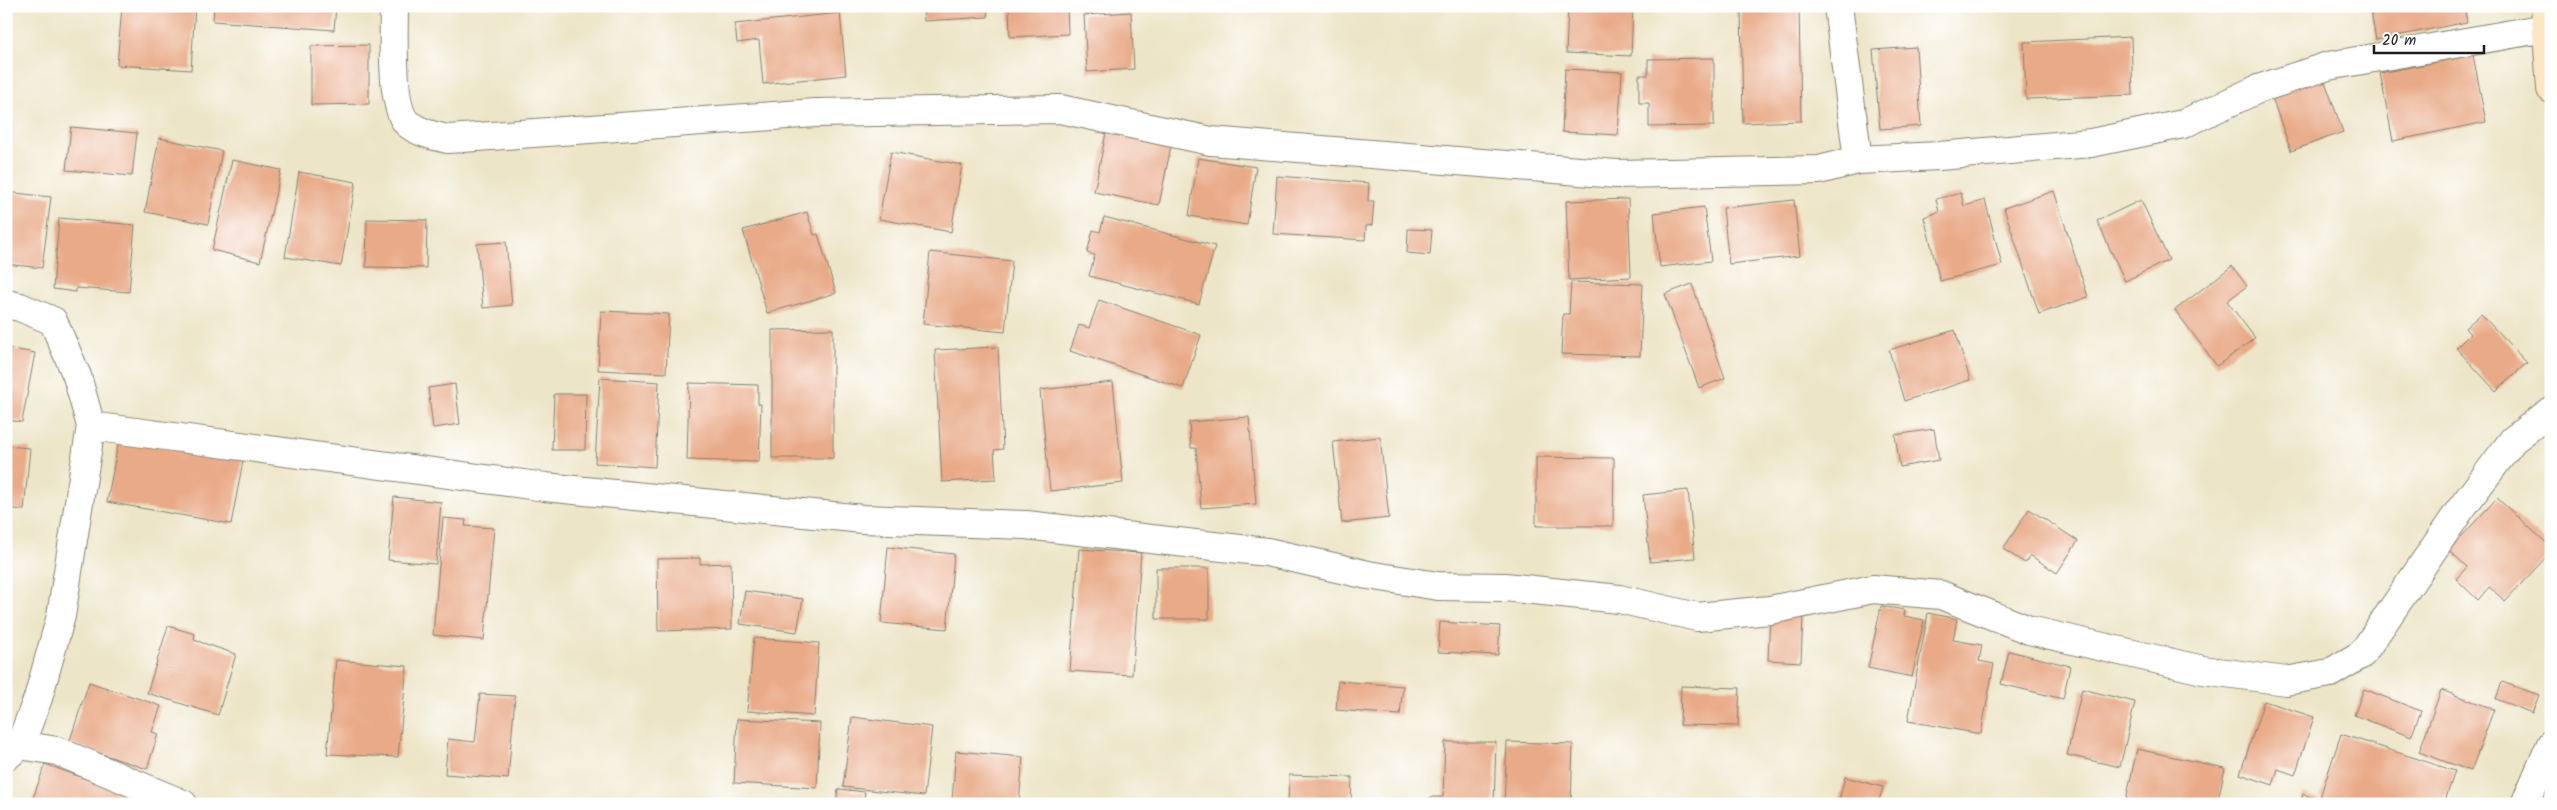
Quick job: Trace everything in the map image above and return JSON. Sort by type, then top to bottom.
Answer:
[{"type":"street","points":[[394,6],[394,90],[406,123],[422,132],[448,139],[816,113],[1060,109],[1211,141],[1616,174],[1819,170],[1858,160],[1939,156],[2091,142],[2183,124],[2258,89],[2328,66],[2545,17],[2551,89]]},
{"type":"street","points":[[1838,6],[1858,160]]},
{"type":"street","points":[[6,304],[20,307],[53,321],[77,376],[91,426],[61,616],[38,698],[13,751],[57,752],[183,804]]},
{"type":"street","points":[[91,426],[545,487],[863,519],[1026,525],[1266,552],[1368,575],[1438,586],[1505,587],[1619,599],[1697,617],[1770,610],[1873,589],[1941,595],[2029,630],[2203,670],[2286,681],[2330,673],[2362,654],[2460,510],[2513,440],[2551,411]]},
{"type":"street","points":[[2525,804],[2551,744]]},
{"type":"building","points":[[122,6],[195,6],[191,70],[117,65]]},
{"type":"building","points":[[214,6],[336,6],[334,30],[213,21]]},
{"type":"building","points":[[923,6],[987,6],[988,17],[924,21]]},
{"type":"building","points":[[1009,6],[1067,6],[1068,34],[1010,37]]},
{"type":"building","points":[[1568,6],[1633,6],[1631,56],[1566,53]]},
{"type":"building","points":[[1741,6],[1799,6],[1801,121],[1743,123]]},
{"type":"building","points":[[2370,6],[2464,6],[2467,22],[2376,40]]},
{"type":"building","points":[[1131,12],[1134,69],[1087,72],[1084,15]]},
{"type":"building","points":[[840,13],[846,75],[763,84],[759,40],[737,43],[735,24]]},
{"type":"building","points":[[2131,37],[2133,95],[2026,99],[2024,42]]},
{"type":"building","points":[[369,45],[369,104],[311,105],[311,46]]},
{"type":"building","points":[[1916,47],[1921,126],[1880,129],[1873,50]]},
{"type":"building","points":[[2473,55],[2486,122],[2393,141],[2380,73]]},
{"type":"building","points":[[1714,58],[1714,126],[1649,127],[1649,103],[1639,103],[1639,75],[1648,75],[1648,59]]},
{"type":"building","points":[[1565,69],[1622,72],[1618,135],[1562,132]]},
{"type":"building","points":[[2323,76],[2343,132],[2291,151],[2271,95]]},
{"type":"building","points":[[71,127],[137,133],[132,176],[66,170]]},
{"type":"building","points":[[1106,133],[1171,146],[1159,205],[1094,192]]},
{"type":"building","points":[[159,138],[222,151],[208,224],[145,212]]},
{"type":"building","points":[[891,152],[962,165],[951,232],[879,219]]},
{"type":"building","points":[[1198,158],[1256,167],[1247,225],[1189,216]]},
{"type":"building","points":[[232,160],[281,170],[260,262],[212,250]]},
{"type":"building","points":[[299,172],[356,182],[341,266],[285,257]]},
{"type":"building","points":[[1277,176],[1369,183],[1368,201],[1374,201],[1372,225],[1366,226],[1365,240],[1273,234]]},
{"type":"building","points":[[2054,191],[2088,297],[2039,314],[2004,208]]},
{"type":"building","points":[[6,192],[51,197],[42,268],[6,264]]},
{"type":"building","points":[[1961,193],[1964,206],[1985,200],[2002,265],[1940,281],[1924,217],[1939,212],[1936,199]]},
{"type":"building","points":[[1628,199],[1631,277],[1569,280],[1566,201]]},
{"type":"building","points":[[1794,200],[1800,256],[1729,264],[1723,208]]},
{"type":"building","points":[[2141,200],[2169,260],[2125,281],[2097,221]]},
{"type":"building","points":[[1704,207],[1711,261],[1660,267],[1654,213]]},
{"type":"building","points":[[807,212],[814,235],[818,234],[836,293],[767,313],[743,230]]},
{"type":"building","points":[[1104,217],[1215,246],[1199,304],[1089,276],[1095,255],[1087,253],[1093,230],[1100,232]]},
{"type":"building","points":[[59,218],[135,225],[129,292],[76,288],[76,292],[53,289]]},
{"type":"building","points":[[367,219],[427,220],[426,268],[366,267]]},
{"type":"building","points":[[1408,229],[1432,230],[1430,255],[1407,253]]},
{"type":"building","points":[[506,242],[512,305],[483,308],[477,244]]},
{"type":"building","points":[[930,252],[1012,261],[1005,332],[923,324]]},
{"type":"building","points":[[2232,266],[2247,286],[2227,301],[2255,338],[2217,366],[2175,310]]},
{"type":"building","points":[[1571,282],[1643,284],[1640,356],[1561,354],[1563,314],[1569,314]]},
{"type":"building","points":[[1692,284],[1725,378],[1699,388],[1665,294]]},
{"type":"building","points":[[1099,300],[1201,335],[1183,388],[1070,351],[1079,325],[1089,328]]},
{"type":"building","points":[[601,311],[669,314],[666,373],[598,370]]},
{"type":"building","points":[[2481,314],[2527,363],[2496,391],[2456,348],[2470,334],[2465,328]]},
{"type":"building","points":[[833,329],[833,458],[772,458],[772,330]]},
{"type":"building","points":[[1955,330],[1970,380],[1904,401],[1889,350]]},
{"type":"building","points":[[998,347],[1003,449],[994,450],[996,479],[942,482],[935,350]]},
{"type":"building","points":[[6,348],[35,353],[22,422],[6,420]]},
{"type":"building","points":[[600,378],[659,382],[655,467],[595,463]]},
{"type":"building","points":[[1113,382],[1123,483],[1050,491],[1040,390]]},
{"type":"building","points":[[689,383],[758,385],[758,404],[761,404],[759,462],[687,460]]},
{"type":"building","points":[[455,384],[460,424],[433,428],[428,388]]},
{"type":"building","points":[[554,394],[586,394],[585,450],[552,450]]},
{"type":"building","points":[[1249,417],[1256,504],[1201,508],[1196,448],[1191,448],[1189,422]]},
{"type":"building","points":[[1934,429],[1939,460],[1900,467],[1895,435]]},
{"type":"building","points":[[1380,437],[1389,518],[1342,523],[1333,442]]},
{"type":"building","points":[[119,439],[243,461],[231,524],[107,502]]},
{"type":"building","points":[[6,446],[30,448],[24,510],[6,508]]},
{"type":"building","points":[[1536,457],[1614,458],[1613,526],[1536,526]]},
{"type":"building","points":[[1688,490],[1695,558],[1650,562],[1643,495]]},
{"type":"building","points":[[394,497],[441,502],[436,564],[388,560]]},
{"type":"building","points":[[2497,498],[2551,547],[2551,552],[2505,601],[2489,587],[2478,600],[2456,579],[2467,567],[2449,550]]},
{"type":"building","points":[[2029,509],[2078,541],[2057,573],[2030,555],[2025,563],[2003,549]]},
{"type":"building","points":[[443,518],[466,520],[465,526],[494,528],[484,640],[433,635]]},
{"type":"building","points":[[888,547],[954,554],[947,629],[881,623]]},
{"type":"building","points":[[1079,549],[1141,553],[1132,675],[1070,671]]},
{"type":"building","points":[[700,558],[700,564],[731,563],[732,629],[658,631],[657,559]]},
{"type":"building","points":[[1156,568],[1209,568],[1209,619],[1156,619]]},
{"type":"building","points":[[745,591],[803,599],[797,632],[740,624]]},
{"type":"building","points":[[1881,606],[1905,610],[1904,616],[1924,620],[1912,677],[1868,668]]},
{"type":"building","points":[[1928,613],[1957,619],[1953,640],[1982,645],[1979,661],[1994,664],[1981,734],[1908,721]]},
{"type":"building","points":[[1770,615],[1803,617],[1801,662],[1768,660]]},
{"type":"building","points":[[1440,622],[1500,626],[1498,655],[1438,652]]},
{"type":"building","points":[[168,626],[195,634],[194,640],[236,654],[218,715],[147,693]]},
{"type":"building","points":[[754,638],[819,643],[814,716],[747,711]]},
{"type":"building","points":[[2009,651],[2070,666],[2063,699],[2001,684]]},
{"type":"building","points":[[336,660],[407,666],[398,757],[327,754]]},
{"type":"building","points":[[1338,681],[1403,686],[1400,715],[1336,710]]},
{"type":"building","points":[[89,682],[161,706],[152,732],[158,734],[147,769],[69,743]]},
{"type":"building","points":[[2502,682],[2539,695],[2532,713],[2496,699]]},
{"type":"building","points":[[1681,686],[1740,688],[1738,726],[1680,725]]},
{"type":"building","points":[[2082,689],[2135,702],[2120,767],[2067,755]]},
{"type":"building","points":[[2364,689],[2421,711],[2411,737],[2354,715]]},
{"type":"building","points":[[2441,690],[2494,709],[2471,771],[2419,752]]},
{"type":"building","points":[[480,694],[515,696],[508,779],[445,774],[448,739],[475,742]]},
{"type":"building","points":[[2264,701],[2314,717],[2295,775],[2278,769],[2273,785],[2240,774]]},
{"type":"building","points":[[852,717],[932,727],[924,796],[843,787]]},
{"type":"building","points":[[737,719],[820,723],[817,788],[734,783]]},
{"type":"building","points":[[2341,734],[2455,771],[2444,804],[2339,804],[2320,797]]},
{"type":"building","points":[[1445,742],[1496,742],[1494,804],[1431,804],[1431,797],[1443,797]]},
{"type":"building","points":[[1507,742],[1573,744],[1571,804],[1504,804]]},
{"type":"building","points":[[2137,749],[2225,768],[2217,804],[2125,804]]},
{"type":"building","points":[[956,751],[1023,757],[1019,804],[952,800]]},
{"type":"building","points":[[45,764],[138,798],[136,804],[31,804]]},
{"type":"building","points":[[1289,775],[1352,777],[1351,804],[1288,804]]},
{"type":"building","points":[[1845,777],[1883,787],[1878,804],[1838,804]]},
{"type":"building","points":[[838,789],[865,792],[863,804],[836,804]]},
{"type":"building","points":[[2303,794],[2330,803],[2330,804],[2300,804]]},
{"type":"building","points":[[1585,799],[1631,802],[1630,804],[1585,804]]}]
